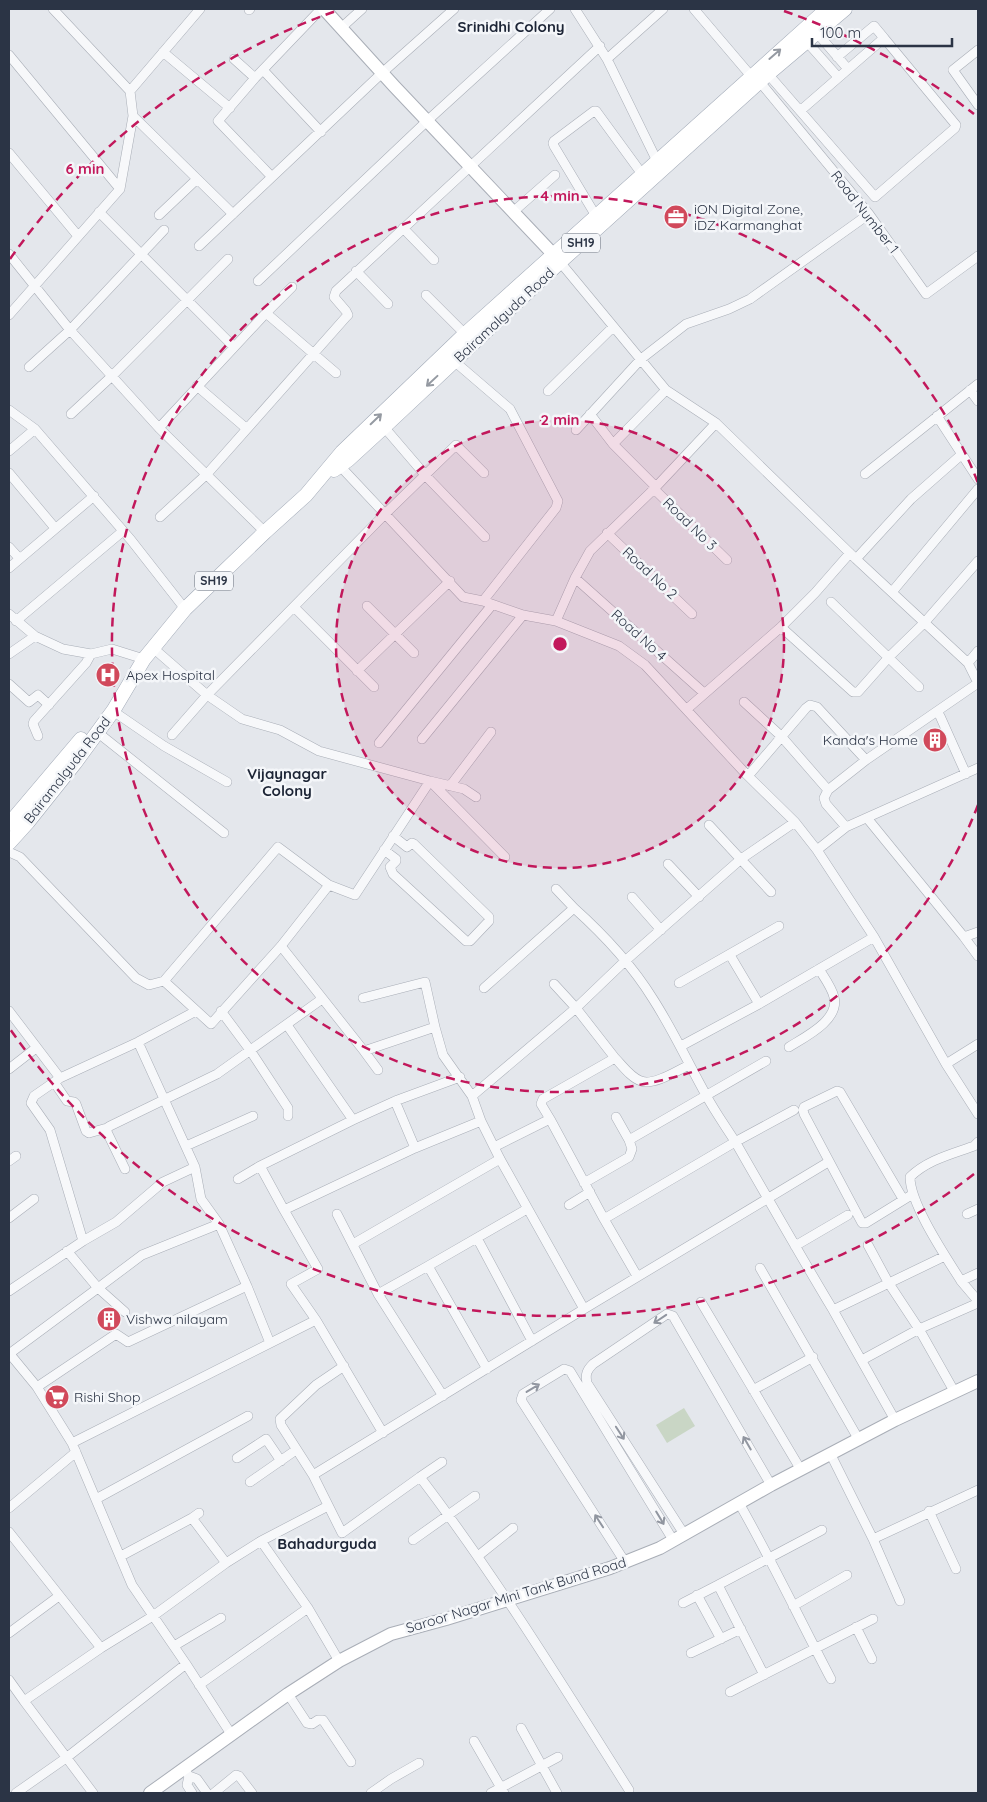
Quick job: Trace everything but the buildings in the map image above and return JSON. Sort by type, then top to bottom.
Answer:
[{"type":"main road","points":[[322,9],[556,258]]},
{"type":"main road","name":"Bairamalguda Road","points":[[9,843],[34,815],[114,710],[152,647],[185,609],[306,495],[342,452],[466,334],[556,258],[760,77],[827,9]]},
{"type":"main road","name":"Bairamalguda Road","points":[[319,481],[340,466],[384,427],[454,361],[596,216],[642,174],[760,77],[812,38],[845,9]]},
{"type":"main road","name":"Bairamalguda Road","points":[[9,824],[63,762],[106,705],[122,694]]},
{"type":"main road","name":"Saroor Nagar Mini Tank Bund Road","points":[[150,1793],[187,1772],[231,1734],[288,1694],[339,1661],[391,1634],[446,1620],[625,1562],[679,1537],[771,1485],[895,1420],[978,1381]]},
{"type":"street","points":[[9,316],[120,189],[133,116],[130,90],[53,9]]},
{"type":"street","points":[[130,90],[200,9]]},
{"type":"street","points":[[272,177],[218,121],[255,78],[322,9]]},
{"type":"street","points":[[341,28],[362,9]]},
{"type":"street","points":[[199,246],[382,73],[454,9]]},
{"type":"street","points":[[258,281],[427,121],[550,9]]},
{"type":"street","points":[[574,9],[600,46],[657,161]]},
{"type":"street","points":[[607,59],[663,9]]},
{"type":"street","points":[[694,9],[760,77],[800,111],[874,197],[877,197],[955,128],[956,125],[874,26],[837,57]]},
{"type":"street","points":[[812,38],[837,57],[848,69]]},
{"type":"street","points":[[812,38],[838,77]]},
{"type":"street","points":[[800,111],[884,38]]},
{"type":"street","points":[[160,517],[207,474],[348,314],[336,301],[334,294],[600,46]]},
{"type":"street","points":[[978,50],[953,70],[978,105]]},
{"type":"street","points":[[163,52],[230,108]]},
{"type":"street","points":[[9,55],[120,189]]},
{"type":"street","points":[[234,60],[255,78]]},
{"type":"street","points":[[263,70],[321,132]]},
{"type":"street","name":"Road Number 1","points":[[760,77],[869,214],[926,294],[978,256]]},
{"type":"street","points":[[596,216],[552,143],[554,141],[596,111],[642,174]]},
{"type":"street","points":[[133,116],[233,214]]},
{"type":"street","points":[[9,153],[78,236]]},
{"type":"street","points":[[513,212],[555,175]]},
{"type":"street","points":[[159,215],[197,178]]},
{"type":"street","points":[[99,212],[234,348]]},
{"type":"street","points":[[576,430],[641,359],[686,324],[729,309],[750,299],[869,214]]},
{"type":"street","points":[[403,228],[434,260]]},
{"type":"street","points":[[29,367],[70,330],[164,230]]},
{"type":"street","points":[[9,254],[70,330],[159,428],[265,532]]},
{"type":"street","points":[[556,258],[666,390],[716,423],[853,556],[968,663],[978,683],[866,760],[828,790],[824,798],[826,804],[846,827]]},
{"type":"street","points":[[71,414],[112,376],[228,259]]},
{"type":"street","points":[[356,272],[388,304]]},
{"type":"street","points":[[159,428],[292,287]]},
{"type":"street","points":[[426,294],[466,334]]},
{"type":"street","points":[[266,313],[336,373]]},
{"type":"street","points":[[548,391],[613,327]]},
{"type":"street","points":[[380,743],[487,603],[556,508],[558,501],[510,409],[454,361]]},
{"type":"street","points":[[865,474],[978,384]]},
{"type":"street","points":[[197,386],[247,429]]},
{"type":"street","points":[[613,444],[666,390]]},
{"type":"street","points":[[970,390],[978,401]]},
{"type":"street","points":[[9,410],[34,429],[94,496],[185,609]]},
{"type":"street","name":"Road No 3","points":[[590,414],[613,444],[654,488],[727,560]]},
{"type":"street","points":[[936,416],[978,479]]},
{"type":"street","points":[[556,622],[575,578],[590,550],[654,488],[716,423]]},
{"type":"street","points":[[384,427],[426,476],[484,536]]},
{"type":"street","points":[[9,451],[34,429]]},
{"type":"street","points":[[172,735],[207,695],[385,514],[456,445],[484,473]]},
{"type":"street","points":[[687,709],[781,627],[911,499],[961,455]]},
{"type":"street","points":[[340,466],[450,580],[463,597],[523,615],[556,622],[619,646],[645,665],[748,776],[795,822],[817,850],[874,937],[946,1064],[978,1114]]},
{"type":"street","points":[[9,473],[55,528]]},
{"type":"street","points":[[892,592],[978,489]]},
{"type":"street","points":[[9,568],[94,496]]},
{"type":"street","points":[[16,621],[124,531]]},
{"type":"street","name":"Road No 2","points":[[607,533],[692,614]]},
{"type":"street","points":[[9,547],[19,558]]},
{"type":"street","points":[[781,627],[854,693],[859,691],[889,657],[926,622],[978,561]]},
{"type":"street","name":"Road No 4","points":[[575,578],[704,693]]},
{"type":"street","points":[[357,670],[450,580]]},
{"type":"street","points":[[831,602],[919,687]]},
{"type":"street","points":[[367,606],[414,652]]},
{"type":"street","points":[[294,608],[374,687]]},
{"type":"street","points":[[9,614],[35,636],[63,649],[91,654],[112,649],[144,659]]},
{"type":"street","points":[[422,739],[523,615]]},
{"type":"street","points":[[9,654],[35,636]]},
{"type":"street","points":[[152,647],[207,695],[242,718],[280,730],[319,751],[464,789],[476,796]]},
{"type":"street","points":[[968,663],[978,651]]},
{"type":"street","points":[[38,736],[33,724],[86,663],[91,654]]},
{"type":"street","points":[[9,684],[29,702],[38,696],[49,705]]},
{"type":"street","points":[[744,702],[781,736],[828,790]]},
{"type":"street","points":[[748,776],[810,705],[814,705],[839,729],[866,760]]},
{"type":"street","points":[[114,710],[164,746],[227,782]]},
{"type":"street","points":[[940,716],[966,774]]},
{"type":"street","points":[[97,732],[224,833]]},
{"type":"street","points":[[450,786],[491,732]]},
{"type":"street","points":[[817,850],[846,827],[978,768]]},
{"type":"street","points":[[9,852],[20,857],[136,978],[149,985],[164,981],[278,847],[329,885],[355,895],[430,780]]},
{"type":"street","points":[[430,780],[505,857]]},
{"type":"street","points":[[867,818],[978,956]]},
{"type":"street","points":[[472,1096],[576,1008],[625,961],[740,859],[795,822]]},
{"type":"street","points":[[709,825],[771,892]]},
{"type":"street","points":[[384,850],[396,859],[390,867],[393,874],[466,941],[470,941],[489,921],[489,917],[414,844],[412,843],[407,847],[393,836]]},
{"type":"street","points":[[668,864],[698,897]]},
{"type":"street","points":[[164,981],[211,1024],[280,946],[329,885]]},
{"type":"street","points":[[556,889],[591,923],[625,961],[652,998],[681,1046],[706,1096],[735,1142],[895,1420]]},
{"type":"street","points":[[632,897],[661,930]]},
{"type":"street","points":[[484,988],[574,908]]},
{"type":"street","points":[[679,983],[779,926]]},
{"type":"street","points":[[964,937],[978,932]]},
{"type":"street","points":[[681,1046],[759,1004],[874,937]]},
{"type":"street","points":[[280,946],[378,1070]]},
{"type":"street","points":[[730,955],[759,1004]]},
{"type":"street","points":[[789,1047],[822,1026],[835,1007],[834,996],[819,969]]},
{"type":"street","points":[[363,998],[425,982],[443,1055],[472,1096],[481,1121],[500,1160],[584,1309]]},
{"type":"street","points":[[554,984],[576,1008],[615,1058],[633,1076],[642,1081],[651,1082],[690,1065]]},
{"type":"street","points":[[9,1011],[57,1080],[67,1101],[76,1104],[86,1131],[89,1133],[107,1128],[217,1074],[322,999]]},
{"type":"street","points":[[83,1240],[50,1130],[31,1103],[34,1096],[57,1080],[138,1042],[196,1011]]},
{"type":"street","points":[[222,1011],[288,1108],[288,1116]]},
{"type":"street","points":[[287,1025],[353,1120]]},
{"type":"street","points":[[364,1051],[435,1027]]},
{"type":"street","points":[[138,1042],[195,1167],[200,1199],[219,1224],[270,1343]]},
{"type":"street","points":[[946,1064],[978,1044]]},
{"type":"street","points":[[9,1069],[36,1048]]},
{"type":"street","points":[[615,1058],[543,1099],[541,1104],[604,1220],[637,1276]]},
{"type":"street","points":[[629,1140],[766,1061]]},
{"type":"street","points":[[238,1179],[260,1166],[353,1120],[395,1101],[460,1077]]},
{"type":"street","points":[[900,1193],[840,1092],[837,1091],[804,1107],[804,1114],[862,1223],[866,1223],[900,1193],[911,1186]]},
{"type":"street","points":[[395,1101],[415,1148]]},
{"type":"street","points":[[604,1220],[735,1142],[794,1110]]},
{"type":"street","points":[[186,1146],[253,1116]]},
{"type":"street","points":[[584,1182],[629,1157],[632,1149],[616,1117]]},
{"type":"street","points":[[494,1147],[550,1119]]},
{"type":"street","points":[[284,1210],[415,1148],[481,1121]]},
{"type":"street","points":[[107,1128],[107,1132],[125,1169]]},
{"type":"street","points":[[862,1360],[920,1329],[978,1302],[961,1281],[945,1256],[913,1198],[911,1186],[917,1170],[928,1163],[974,1146],[978,1142]]},
{"type":"street","points":[[353,1244],[500,1160]]},
{"type":"street","points":[[313,1474],[444,1396],[637,1276],[825,1164]]},
{"type":"street","points":[[260,1166],[318,1269],[291,1284],[316,1320],[383,1433]]},
{"type":"street","points":[[9,1291],[83,1240],[116,1222],[163,1182],[195,1167]]},
{"type":"street","points":[[900,1193],[911,1186]]},
{"type":"street","points":[[569,1205],[590,1192]]},
{"type":"street","points":[[9,1218],[34,1199]]},
{"type":"street","points":[[378,1294],[527,1209]]},
{"type":"street","points":[[967,1214],[978,1210]]},
{"type":"street","points":[[337,1214],[378,1294],[444,1396]]},
{"type":"street","points":[[795,1246],[848,1215]]},
{"type":"street","points":[[219,1224],[142,1255],[9,1353],[37,1387],[74,1447],[132,1585],[231,1734]]},
{"type":"street","points":[[477,1238],[532,1341]]},
{"type":"street","points":[[868,1245],[888,1282],[920,1329],[954,1391]]},
{"type":"street","points":[[67,1251],[98,1288],[125,1312]]},
{"type":"street","points":[[833,1310],[945,1256]]},
{"type":"street","points":[[428,1266],[487,1369]]},
{"type":"street","points":[[760,1268],[859,1440]]},
{"type":"street","points":[[961,1281],[978,1273]]},
{"type":"street","points":[[37,1387],[116,1334],[128,1342],[247,1286]]},
{"type":"street","points":[[700,1302],[801,1470]]},
{"type":"street","points":[[679,1537],[592,1391],[586,1377],[587,1371],[592,1364],[667,1314],[673,1316],[771,1485]]},
{"type":"street","points":[[9,1508],[74,1447],[316,1320]]},
{"type":"street","points":[[752,1390],[812,1356]]},
{"type":"street","points":[[344,1366],[316,1384],[280,1419],[296,1450],[313,1474],[342,1533],[442,1462]]},
{"type":"street","points":[[625,1562],[521,1400],[522,1394],[564,1369],[570,1371],[679,1537]]},
{"type":"street","points":[[96,1499],[248,1416]]},
{"type":"street","points":[[237,1458],[266,1439],[281,1461]]},
{"type":"street","points":[[250,1482],[296,1450]]},
{"type":"street","points":[[831,1455],[873,1539],[900,1601]]},
{"type":"street","points":[[420,1477],[509,1600],[629,1790]]},
{"type":"street","points":[[873,1539],[978,1490]]},
{"type":"street","points":[[413,1540],[475,1496]]},
{"type":"street","points":[[739,1503],[770,1557],[793,1606],[831,1678]]},
{"type":"street","points":[[24,1701],[101,1648],[154,1616],[226,1563],[261,1541],[328,1506]]},
{"type":"street","points":[[930,1511],[956,1570]]},
{"type":"street","points":[[121,1556],[195,1516],[226,1563]]},
{"type":"street","points":[[478,1556],[513,1528]]},
{"type":"street","points":[[683,1603],[822,1530]]},
{"type":"street","points":[[9,1532],[101,1648]]},
{"type":"street","points":[[261,1541],[308,1608],[339,1661]]},
{"type":"street","points":[[793,1606],[847,1575]]},
{"type":"street","points":[[718,1585],[764,1675]]},
{"type":"street","points":[[697,1595],[721,1639]]},
{"type":"street","points":[[9,1634],[59,1596]]},
{"type":"street","points":[[199,1685],[308,1608]]},
{"type":"street","points":[[174,1646],[221,1618]]},
{"type":"street","points":[[730,1692],[872,1619]]},
{"type":"street","points":[[856,1627],[872,1659]]},
{"type":"street","points":[[691,1653],[741,1629]]},
{"type":"street","points":[[16,1793],[66,1758],[186,1664]]},
{"type":"street","points":[[9,1680],[93,1793]]},
{"type":"street","points":[[288,1694],[308,1723],[312,1724],[318,1720],[323,1720],[352,1762]]},
{"type":"street","points":[[521,1728],[557,1793]]},
{"type":"street","points":[[474,1741],[502,1790]]},
{"type":"street","points":[[491,1793],[502,1790],[558,1757]]},
{"type":"street","points":[[370,1793],[420,1763]]},
{"type":"street","points":[[187,1772],[187,1785],[192,1793]]},
{"type":"street","points":[[187,1772],[198,1779],[208,1793]]},
{"type":"street","points":[[214,1793],[236,1775],[239,1776],[252,1793]]},
{"type":"green space","points":[[684,1408],[695,1426],[667,1443],[656,1425]]},
{"type":"place","name":"iON Digital Zone, iDZ Karmanghat","points":[[676,217]]},
{"type":"place","name":"Apex Hospital","points":[[108,675]]},
{"type":"place","name":"Kanda's Home","points":[[935,740]]},
{"type":"place","name":"Vishwa nilayam","points":[[109,1319]]},
{"type":"place","name":"Rishi Shop","points":[[57,1397]]},
{"type":"district","name":"Srinidhi Colony","points":[[511,27]]},
{"type":"district","name":"Vijaynagar Colony","points":[[287,782]]},
{"type":"district","name":"Bahadurguda","points":[[327,1544]]}]
